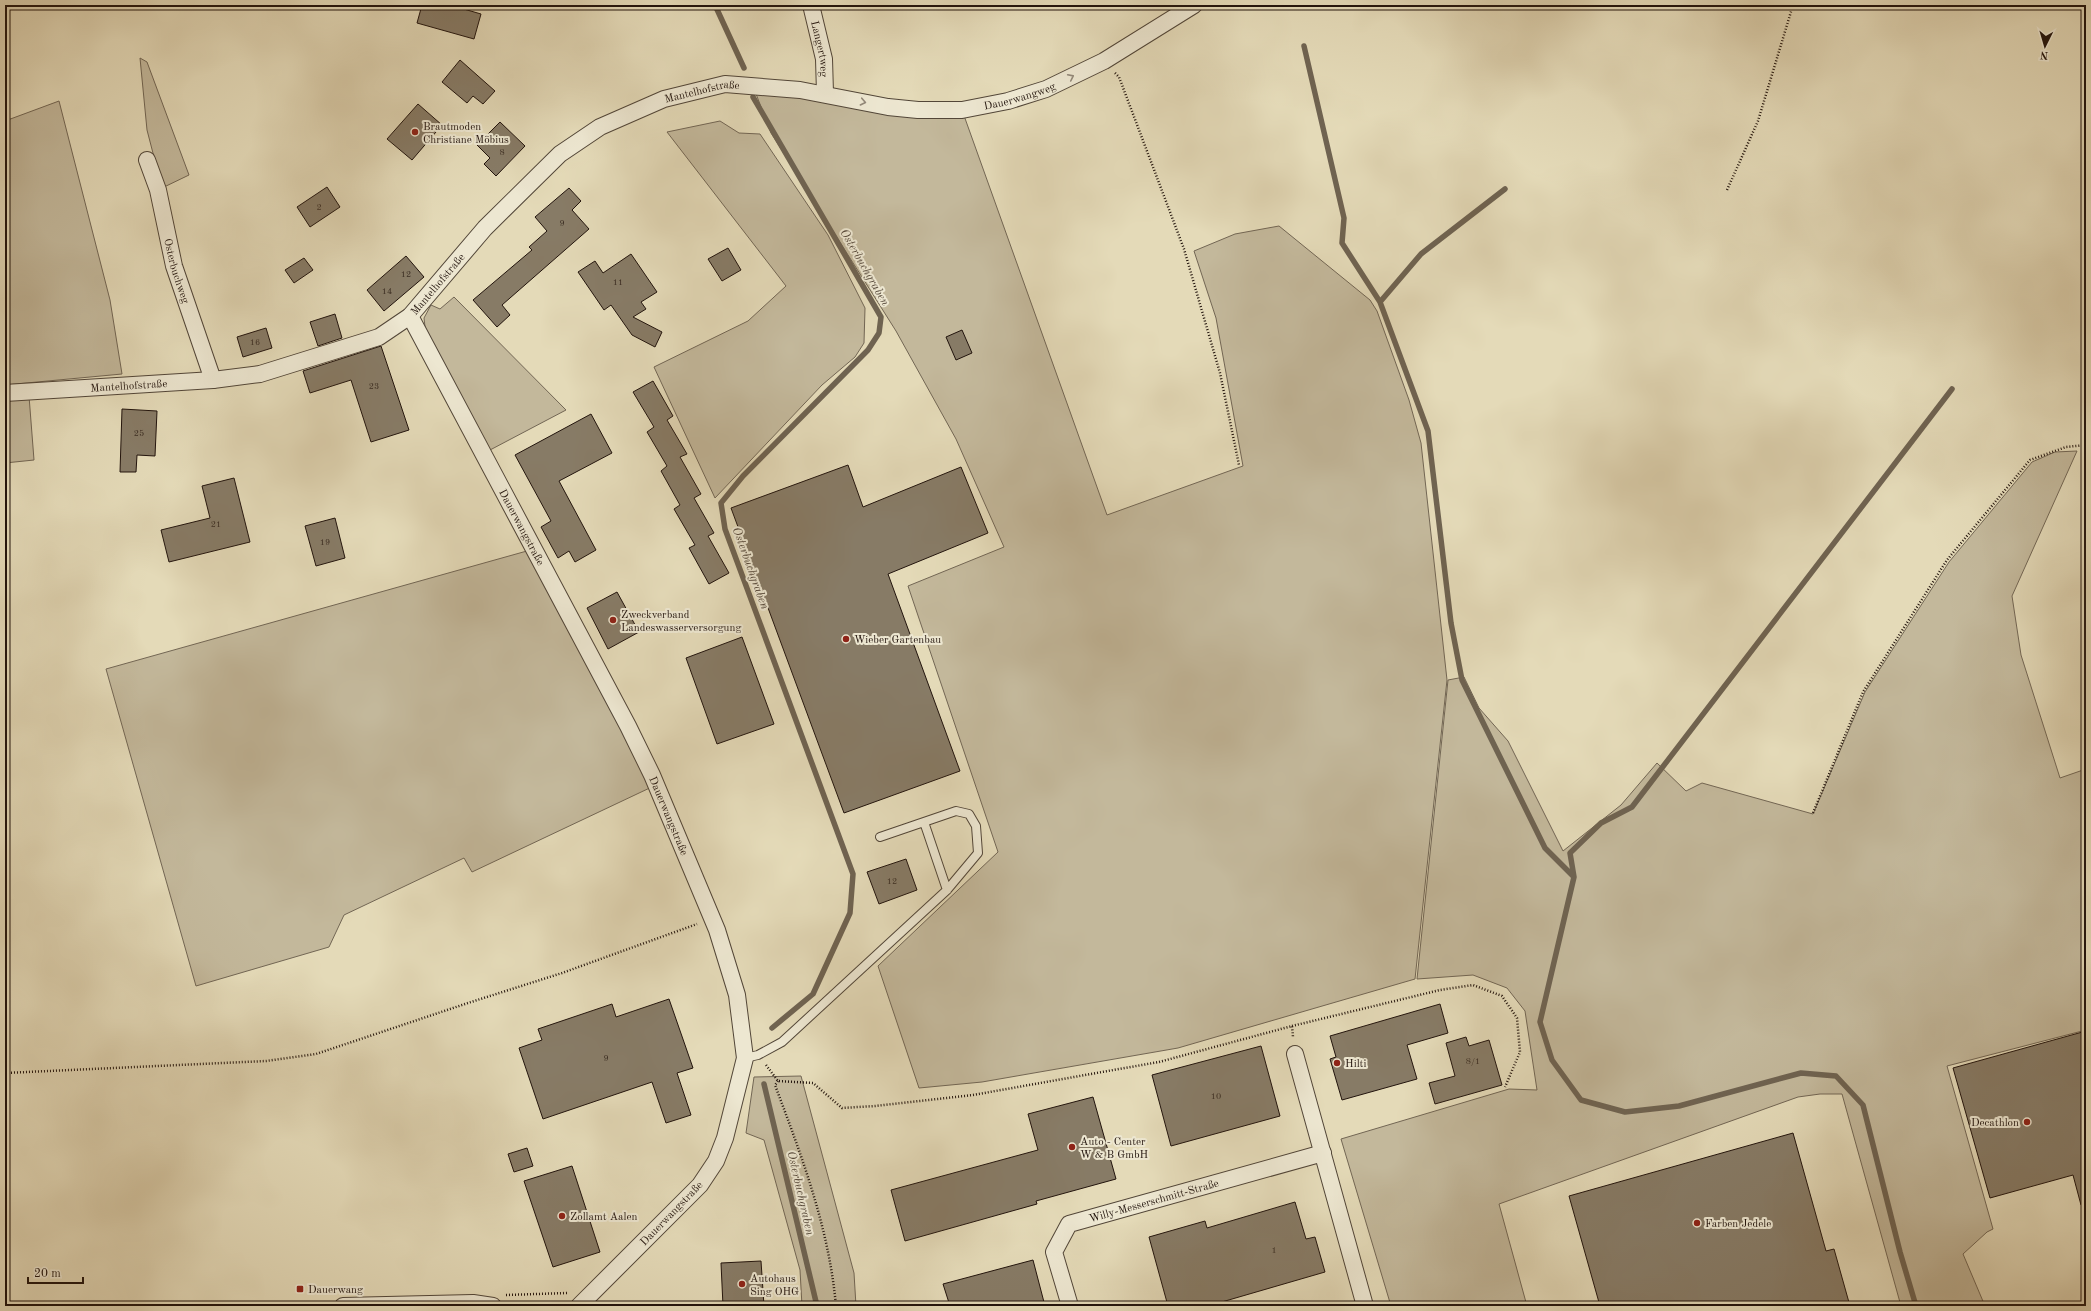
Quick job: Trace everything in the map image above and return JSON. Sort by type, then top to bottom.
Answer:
[{"type":"street","name":"Langertweg","points":[[811,5],[824,59],[825,93]]},
{"type":"street","name":"Dauerwangweg","points":[[825,93],[888,107],[918,110],[962,110],[1008,101],[1046,89],[1104,60],[1194,5]]},
{"type":"street","name":"Mantelhofstraße","points":[[5,393],[213,380],[260,374],[380,337],[410,316],[485,228],[560,154],[600,127],[664,99],[725,84],[825,93]]},
{"type":"street","name":"Osterbuchweg","points":[[147,160],[158,190],[174,266],[213,380]]},
{"type":"street","name":"Dauerwangstraße","points":[[410,316],[628,726],[652,775],[712,918],[737,995],[752,1056],[716,1162],[700,1185],[680,1207],[579,1306]]},
{"type":"street","points":[[1296,1054],[1365,1306]]},
{"type":"street","name":"Willy-Messerschmitt-Straße","points":[[1070,1306],[1054,1252],[1069,1224],[1323,1153]]},
{"type":"street","points":[[344,1306],[498,1301]]},
{"type":"lane","points":[[752,1056],[782,1042],[947,890],[978,853],[976,826],[969,814],[956,810],[880,837]]},
{"type":"lane","points":[[924,822],[947,890]]},
{"type":"path","points":[[1727,190],[1758,121],[1793,5]]},
{"type":"path","points":[[1104,60],[1120,77],[1184,249],[1220,373],[1239,465]]},
{"type":"path","points":[[1813,813],[1863,692],[1947,560],[2030,460],[2066,446],[2086,445]]},
{"type":"path","points":[[5,1073],[266,1061],[316,1054],[562,973],[712,918]]},
{"type":"path","points":[[752,1056],[778,1081],[813,1083],[842,1108],[875,1106],[973,1095],[1159,1062],[1292,1026],[1440,990],[1473,985],[1502,996],[1517,1018],[1520,1052],[1505,1087]]},
{"type":"path","points":[[1292,1026],[1296,1054]]},
{"type":"path","points":[[778,1081],[775,1085],[808,1174],[826,1239],[836,1306]]},
{"type":"path","points":[[498,1301],[594,1292]]},
{"type":"shaded area","points":[[140,58],[147,62],[189,175],[162,188],[147,130]]},
{"type":"shaded area","points":[[753,86],[962,110],[1107,515],[1243,466],[1216,318],[1194,251],[1235,234],[1279,226],[1370,300],[1377,311],[1409,400],[1421,443],[1447,680],[1415,979],[1178,1048],[982,1082],[919,1088],[878,966],[998,852],[908,586],[1004,547],[956,439],[896,331],[771,133]]},
{"type":"shaded area","points":[[59,101],[110,300],[122,374],[5,385],[5,121]]},
{"type":"shaded area","points":[[720,121],[739,133],[760,134],[828,235],[865,308],[864,343],[855,357],[822,385],[715,498],[654,367],[748,321],[786,286],[667,132]]},
{"type":"shaded area","points":[[454,297],[566,410],[490,450],[426,335],[424,318],[431,305],[440,309]]},
{"type":"shaded area","points":[[29,396],[34,460],[5,463],[5,400]]},
{"type":"shaded area","points":[[2077,451],[2012,596],[2021,655],[2060,778],[2086,769],[2086,1030],[1947,1066],[1993,1229],[1987,1232],[1963,1254],[1985,1306],[1901,1306],[1842,1094],[1820,1094],[1798,1097],[1499,1204],[1527,1306],[1391,1306],[1341,1139],[1509,1089],[1537,1090],[1525,1011],[1507,988],[1473,975],[1417,979],[1448,680],[1464,677],[1479,708],[1508,741],[1563,851],[1621,805],[1657,763],[1686,791],[1702,783],[1813,814],[1865,692],[1949,562],[2032,462],[2055,452]]},
{"type":"shaded area","points":[[534,549],[656,785],[472,872],[464,858],[344,915],[329,947],[196,986],[106,669]]},
{"type":"shaded area","points":[[801,1076],[854,1273],[856,1306],[802,1306],[800,1270],[764,1140],[746,1133],[754,1077]]},
{"type":"building","points":[[422,5],[450,5],[481,14],[474,39],[417,23]]},
{"type":"building","points":[[460,60],[495,91],[483,104],[473,96],[467,103],[442,82]]},
{"type":"building","name":"Brautmoden Christiane Möbius","points":[[418,104],[442,125],[412,160],[387,139]]},
{"type":"building","points":[[500,122],[525,146],[496,176],[484,164],[490,158],[477,145]]},
{"type":"building","points":[[327,187],[340,207],[310,227],[297,207]]},
{"type":"building","points":[[569,188],[581,201],[572,210],[589,229],[502,305],[510,315],[497,327],[473,300],[532,250],[529,247],[547,231],[535,217]]},
{"type":"building","points":[[728,248],[741,270],[722,281],[708,259]]},
{"type":"building","points":[[631,254],[657,292],[641,302],[646,309],[633,317],[662,332],[655,347],[632,335],[611,305],[604,310],[578,272],[595,261],[603,273]]},
{"type":"building","points":[[406,256],[424,277],[384,311],[367,290]]},
{"type":"building","points":[[304,258],[313,270],[294,283],[285,270]]},
{"type":"building","points":[[335,314],[342,338],[318,346],[310,322]]},
{"type":"building","points":[[266,328],[272,348],[243,357],[237,337]]},
{"type":"building","points":[[962,330],[972,353],[956,360],[946,337]]},
{"type":"building","points":[[381,346],[409,430],[371,442],[351,380],[310,393],[303,371]]},
{"type":"building","points":[[653,381],[673,416],[667,420],[687,454],[680,457],[701,494],[694,498],[714,533],[708,536],[729,573],[709,584],[689,548],[695,545],[674,509],[680,505],[661,471],[667,466],[647,432],[654,427],[633,392]]},
{"type":"building","points":[[122,409],[157,411],[155,456],[137,455],[136,472],[120,472]]},
{"type":"building","points":[[591,414],[612,453],[559,481],[596,550],[575,562],[569,551],[558,558],[541,527],[551,521],[515,455]]},
{"type":"building","name":"Wieber Gartenbau","points":[[848,465],[863,507],[961,467],[988,533],[888,574],[960,771],[844,813],[731,508]]},
{"type":"building","points":[[234,478],[250,542],[169,562],[161,530],[210,518],[202,486]]},
{"type":"building","points":[[335,518],[345,558],[316,566],[305,526]]},
{"type":"building","name":"Zweckverband Landeswasserversorgung","points":[[617,592],[639,632],[608,649],[587,608]]},
{"type":"building","points":[[742,637],[774,724],[717,744],[686,658]]},
{"type":"building","points":[[906,859],[917,890],[879,904],[867,872]]},
{"type":"building","points":[[669,999],[693,1068],[677,1073],[691,1115],[666,1123],[652,1082],[543,1119],[519,1048],[542,1040],[538,1029],[612,1004],[616,1017]]},
{"type":"building","points":[[1440,1004],[1448,1033],[1407,1045],[1417,1079],[1342,1100],[1330,1059],[1336,1057],[1330,1036]]},
{"type":"building","name":"Decathlon","points":[[2086,1031],[2086,1205],[2081,1205],[2073,1175],[1990,1198],[1953,1068]]},
{"type":"building","points":[[1466,1037],[1469,1046],[1489,1040],[1502,1085],[1435,1104],[1429,1083],[1455,1076],[1446,1043]]},
{"type":"building","points":[[1261,1046],[1280,1116],[1171,1146],[1152,1075]]},
{"type":"building","points":[[1093,1097],[1116,1179],[1036,1201],[1037,1204],[905,1241],[891,1190],[1038,1150],[1028,1114]]},
{"type":"building","name":"Farben Jedele","points":[[1793,1133],[1826,1251],[1834,1249],[1850,1306],[1600,1306],[1569,1196]]},
{"type":"building","points":[[527,1148],[533,1166],[514,1172],[508,1154]]},
{"type":"building","name":"Zollamt Aalen","points":[[572,1166],[600,1252],[553,1267],[524,1181]]},
{"type":"building","points":[[1295,1202],[1306,1239],[1315,1237],[1325,1272],[1208,1306],[1168,1306],[1149,1237],[1205,1221],[1207,1228]]},
{"type":"building","points":[[1033,1260],[1045,1306],[950,1306],[943,1284]]},
{"type":"building","name":"Autohaus Sing OHG","points":[[761,1261],[764,1306],[723,1306],[721,1263]]},
{"type":"waterway","name":"Osterbuchgraben","points":[[715,5],[744,68]]},
{"type":"waterway","points":[[1304,46],[1344,218],[1342,243],[1380,302],[1428,431],[1451,623],[1462,680],[1545,848],[1574,877],[1540,1022],[1552,1060],[1581,1100],[1625,1112],[1679,1106],[1801,1073],[1836,1076],[1863,1105],[1900,1252],[1916,1306]]},
{"type":"waterway","name":"Osterbuchgraben","points":[[753,97],[881,317],[879,333],[868,350],[743,476],[721,503],[725,529],[853,874],[850,913],[813,994],[772,1028]]},
{"type":"waterway","points":[[1380,302],[1421,254],[1505,189]]},
{"type":"waterway","points":[[1574,877],[1570,853],[1601,823],[1632,807],[1952,389]]},
{"type":"waterway","name":"Osterbuchgraben","points":[[764,1084],[817,1306]]},
{"type":"place","name":"Brautmoden Christiane Möbius","points":[[415,132]]},
{"type":"place","name":"Zweckverband Landeswasserversorgung","points":[[613,620]]},
{"type":"place","name":"Wieber Gartenbau","points":[[846,639]]},
{"type":"place","name":"Hilti","points":[[1337,1063]]},
{"type":"place","name":"Decathlon","points":[[2027,1122]]},
{"type":"place","name":"Auto - Center W & B GmbH","points":[[1072,1147]]},
{"type":"place","name":"Zollamt Aalen","points":[[562,1216]]},
{"type":"place","name":"Farben Jedele","points":[[1697,1223]]},
{"type":"place","name":"Autohaus Sing OHG","points":[[742,1284]]},
{"type":"place","name":"Dauerwang","points":[[300,1289]]}]
